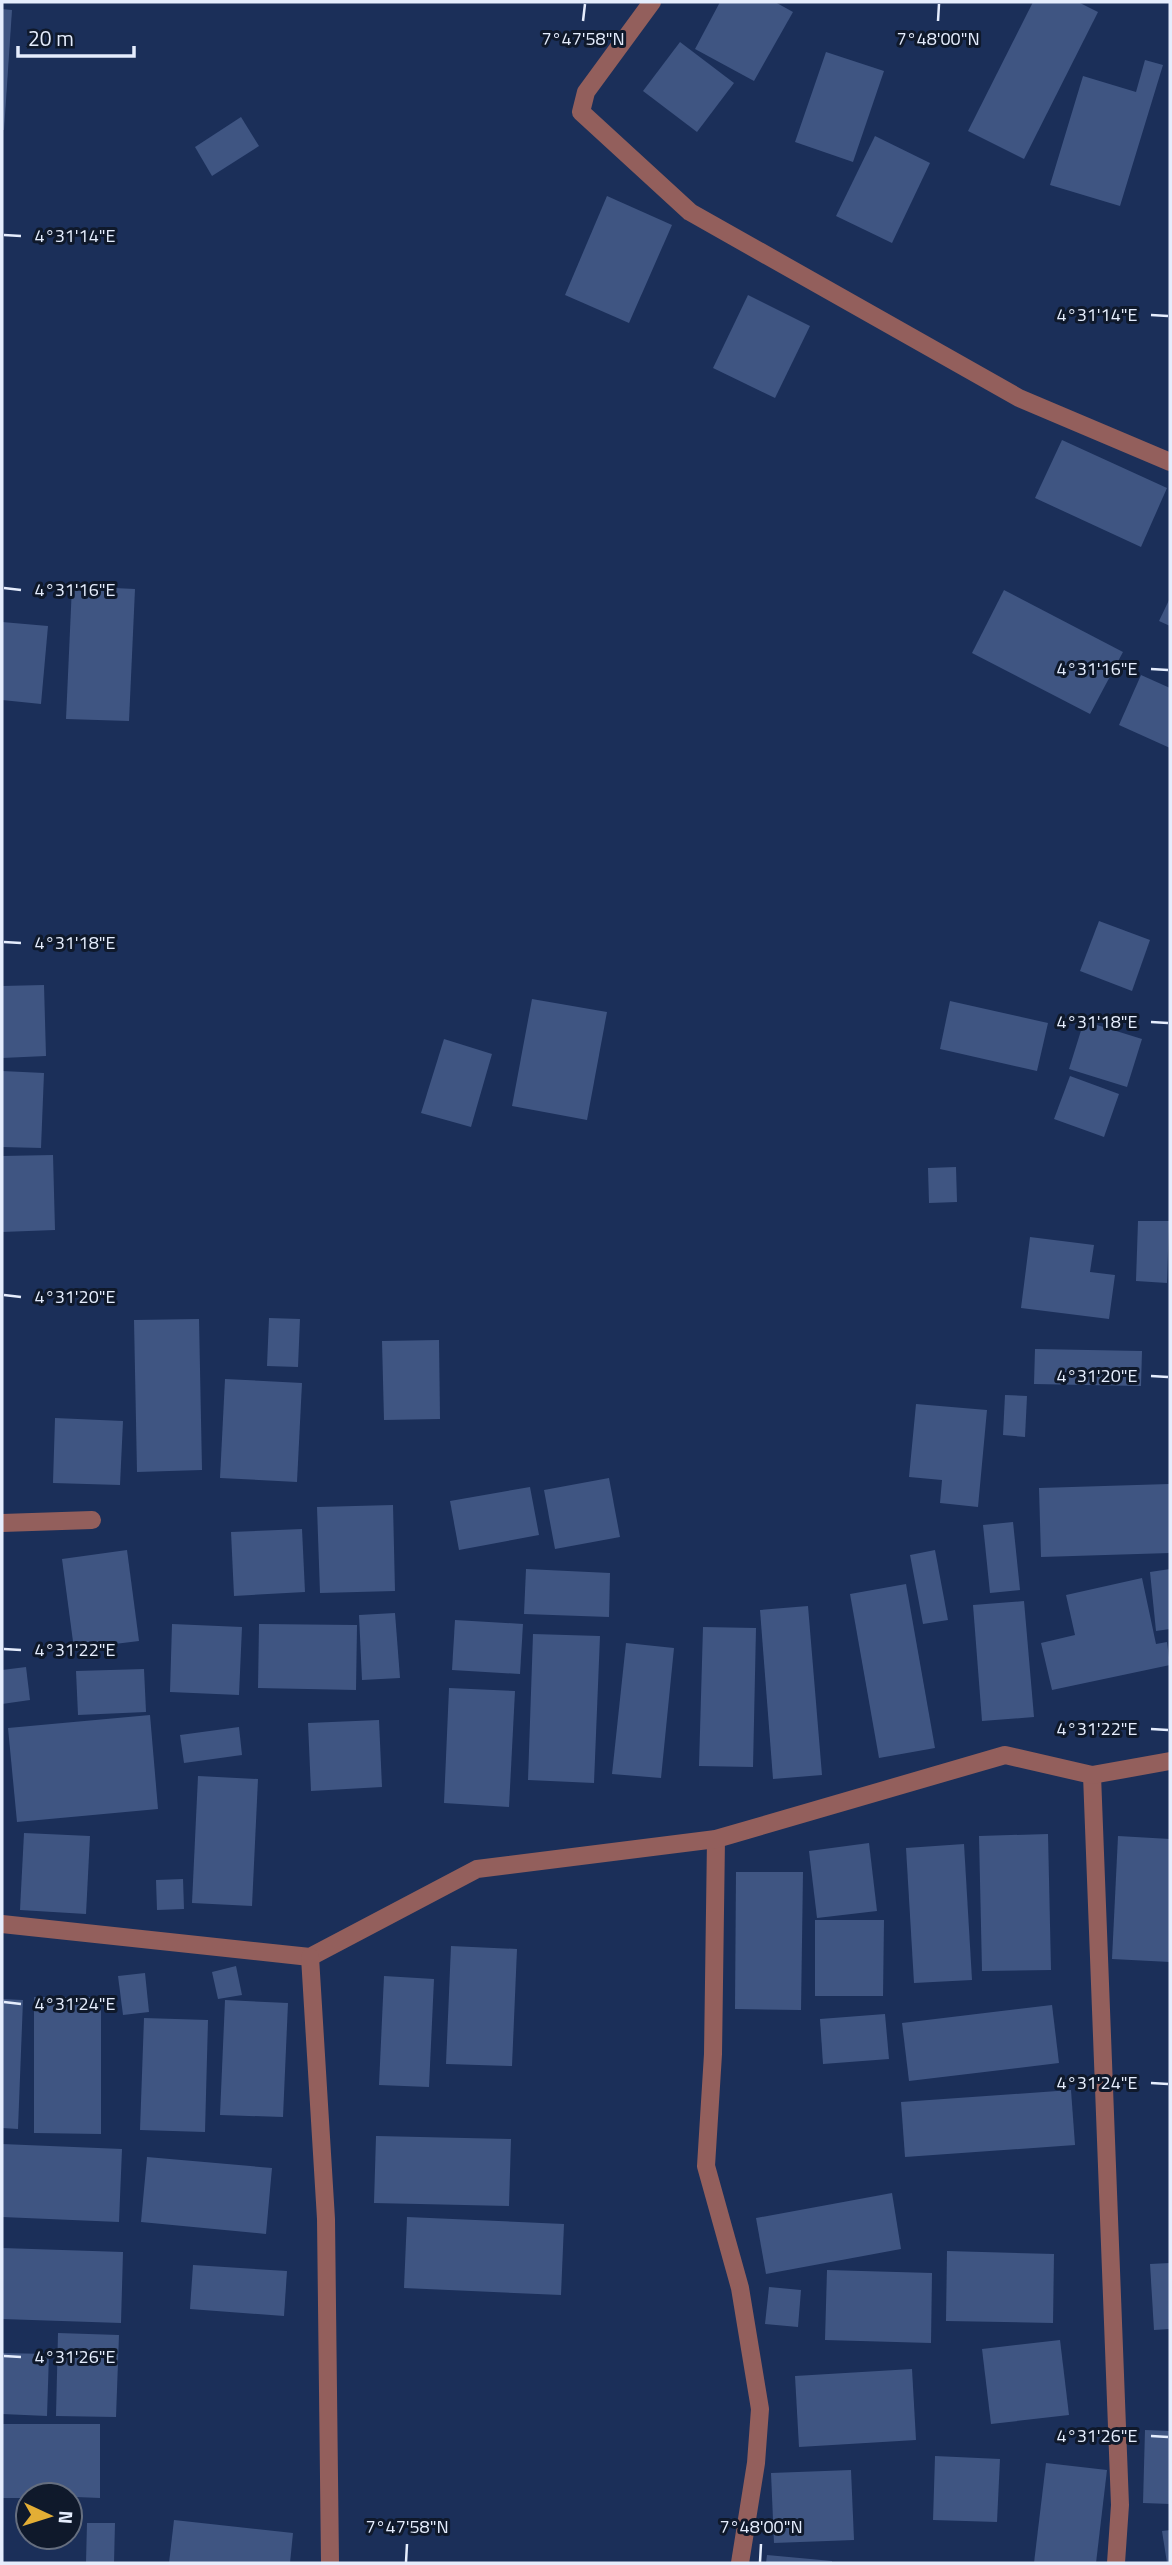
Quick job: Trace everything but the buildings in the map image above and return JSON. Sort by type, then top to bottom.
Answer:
[{"type":"street","points":[[652,2],[586,92],[581,112],[690,212],[1019,398],[1170,463]]},
{"type":"street","points":[[2,1523],[92,1520]]},
{"type":"street","points":[[2,1924],[310,1957],[477,1869],[716,1839],[1005,1755],[1091,1775],[1170,1761]]},
{"type":"street","points":[[1091,1775],[1120,2505],[1116,2563]]},
{"type":"street","points":[[716,1839],[713,2054],[706,2166],[740,2288],[760,2410],[756,2463],[740,2563]]},
{"type":"street","points":[[310,1957],[326,2219],[330,2563]]}]
